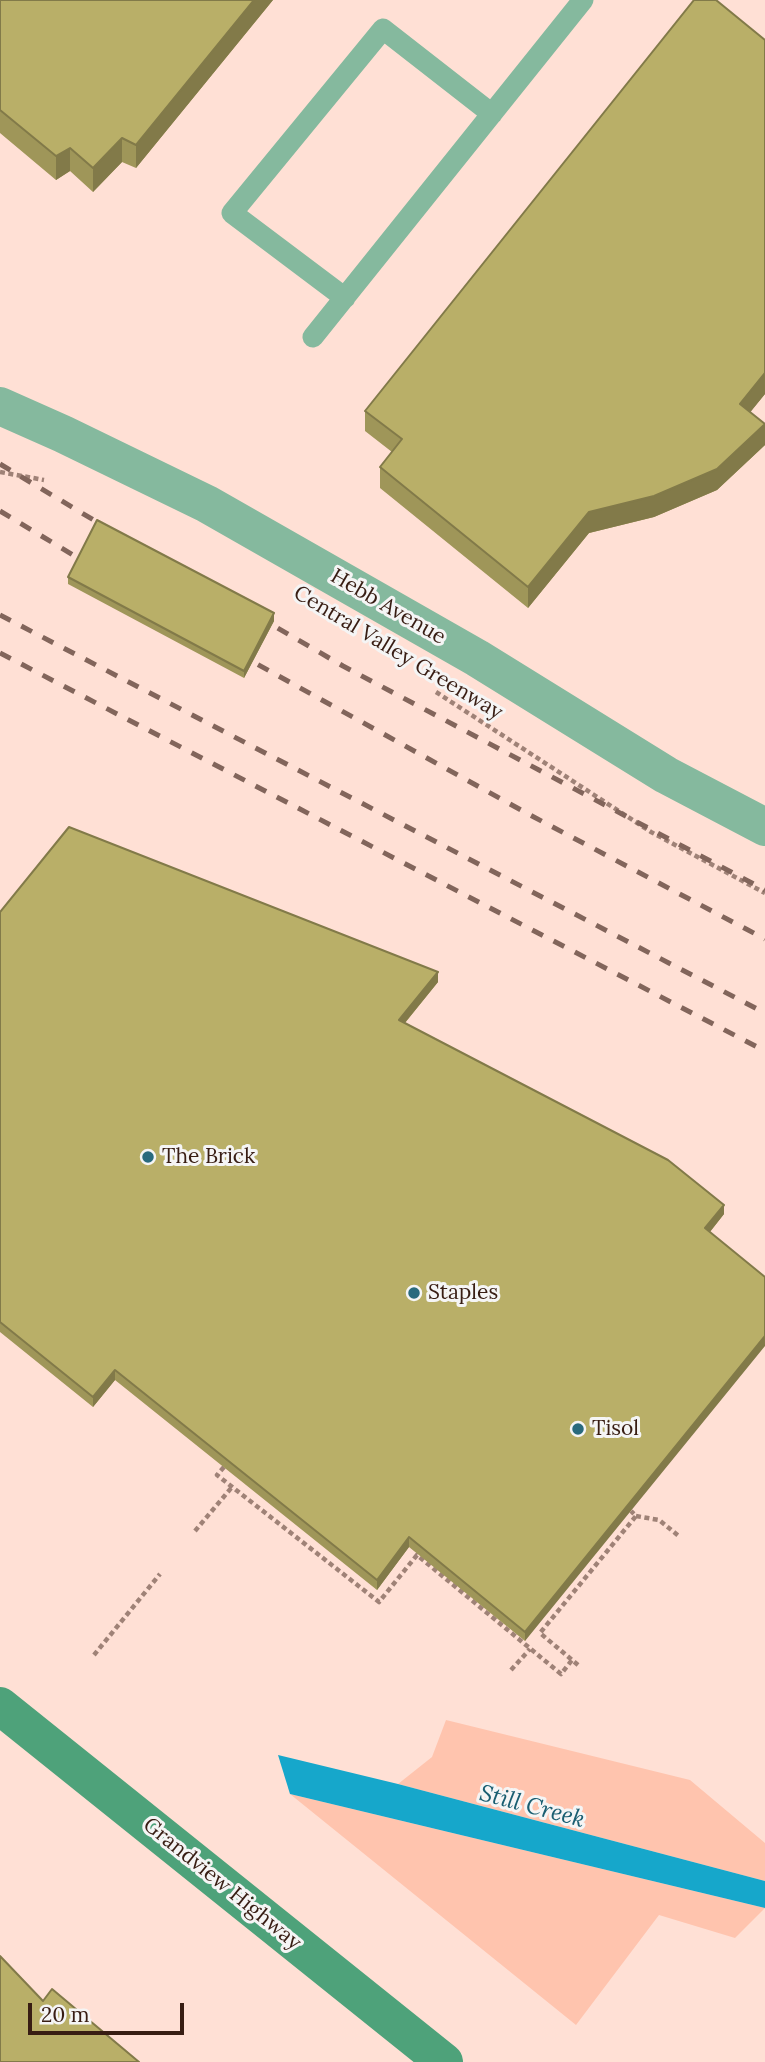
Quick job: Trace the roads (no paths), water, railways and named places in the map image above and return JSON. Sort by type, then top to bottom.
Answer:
[{"type":"main road","name":"Grandview Highway","points":[[0,1706],[444,2062]]},
{"type":"street","name":"Hebb Avenue","points":[[0,406],[63,433],[207,504],[477,657],[666,775],[765,827]]},
{"type":"lane","points":[[313,337],[583,0]]},
{"type":"lane","points":[[345,298],[232,213],[383,29],[492,114]]},
{"type":"water","points":[[278,1755],[765,1881],[765,1908],[290,1794]]},
{"type":"railway","points":[[0,464],[112,531]]},
{"type":"railway","points":[[0,511],[93,567]]},
{"type":"railway","points":[[0,615],[765,1013]]},
{"type":"railway","points":[[257,616],[343,666],[765,890]]},
{"type":"railway","points":[[0,653],[765,1051]]},
{"type":"railway","points":[[237,653],[530,815],[765,939]]},
{"type":"place","name":"The Brick","points":[[148,1157]]},
{"type":"place","name":"Staples","points":[[414,1293]]},
{"type":"place","name":"Tisol","points":[[578,1429]]},
{"type":"water label","name":"Still Creek","points":[[532,1807]]}]
